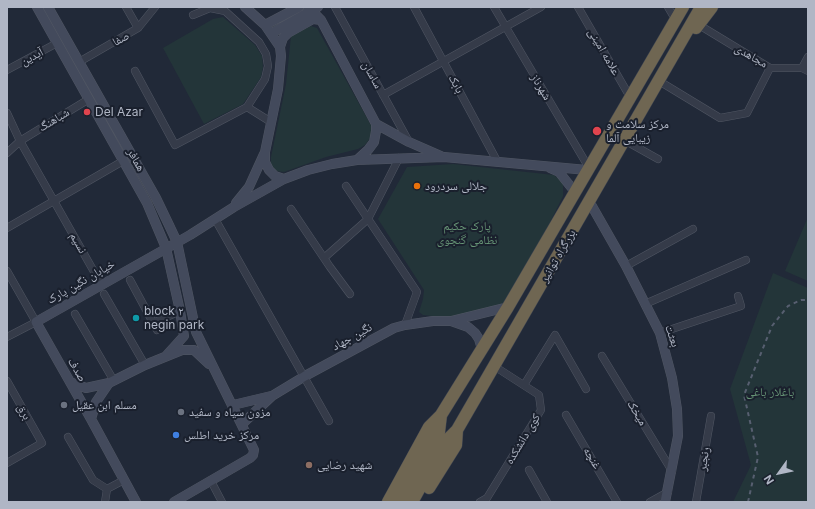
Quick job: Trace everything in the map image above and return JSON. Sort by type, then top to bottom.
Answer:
[{"type":"highway","name":"بزرگراه توانیر","points":[[412,502],[446,441],[457,430],[701,7]]},
{"type":"highway","points":[[681,43],[699,25],[712,7]]},
{"type":"highway","name":"بزرگراه توانیر","points":[[399,502],[438,432],[441,415],[508,307],[679,12]]},
{"type":"highway","points":[[388,502],[429,427],[441,415]]},
{"type":"highway","points":[[421,502],[456,445],[457,430]]},
{"type":"main road","name":"همافر","points":[[37,7],[147,203],[166,248],[184,336],[165,356]]},
{"type":"main road","name":"همافر","points":[[48,7],[156,198],[177,242],[196,332],[254,450],[254,455],[211,481]]},
{"type":"main road","points":[[245,7],[265,25],[272,33],[280,47],[281,56],[278,89],[265,152],[265,162],[269,170],[275,176],[284,179]]},
{"type":"main road","points":[[265,25],[299,7]]},
{"type":"main road","points":[[272,33],[312,8],[321,20],[376,124],[374,142],[357,160]]},
{"type":"main road","points":[[280,47],[283,38],[288,33],[313,19],[321,20]]},
{"type":"main road","points":[[376,124],[409,142],[444,157],[549,167],[588,169]]},
{"type":"main road","points":[[234,207],[249,187],[265,152]]},
{"type":"main road","points":[[123,161],[132,156]]},
{"type":"main road","name":"خیابان نگین پارک","points":[[36,322],[284,179],[308,170],[357,160],[444,157]]},
{"type":"main road","points":[[549,167],[559,172],[575,192]]},
{"type":"main road","name":"بعثت","points":[[589,201],[626,266],[660,334],[672,378],[677,409],[678,436],[666,502]]},
{"type":"main road","points":[[452,322],[508,307]]},
{"type":"main road","name":"نگین جهاد","points":[[272,396],[305,376],[382,334],[405,324],[433,321],[452,322]]},
{"type":"main road","name":"صدف","points":[[36,322],[136,501]]},
{"type":"main road","points":[[452,322],[468,327],[475,333],[479,339],[482,349]]},
{"type":"main road","points":[[70,382],[86,388],[112,382],[145,365],[182,350],[194,350],[213,368]]},
{"type":"main road","points":[[91,419],[96,402],[112,382]]},
{"type":"main road","points":[[233,405],[272,396]]},
{"type":"main road","points":[[242,424],[272,396]]},
{"type":"main road","points":[[174,502],[211,481]]},
{"type":"street","points":[[126,7],[138,28]]},
{"type":"street","name":"صفا","points":[[79,62],[138,28],[155,7]]},
{"type":"street","name":"ساسان","points":[[335,7],[409,142]]},
{"type":"street","name":"بابک","points":[[414,7],[497,161]]},
{"type":"street","name":"شهرناز","points":[[494,7],[588,169]]},
{"type":"street","points":[[383,95],[540,7]]},
{"type":"street","name":"علامه امینی","points":[[578,7],[630,97]]},
{"type":"street","points":[[668,7],[679,12]]},
{"type":"street","points":[[135,71],[176,145],[247,107],[265,79],[268,66],[266,54],[259,42],[225,11],[210,8],[194,15]]},
{"type":"street","name":"مجاهدی","points":[[699,25],[770,68],[805,69]]},
{"type":"street","name":"آیدین","points":[[7,70],[57,44]]},
{"type":"street","points":[[805,69],[808,57]]},
{"type":"street","points":[[659,81],[720,118],[747,112],[770,68]]},
{"type":"street","name":"شباهنگ","points":[[7,153],[20,141],[89,100]]},
{"type":"street","points":[[247,107],[271,122]]},
{"type":"street","name":"نسیم","points":[[7,113],[20,141],[101,284]]},
{"type":"street","points":[[7,130],[20,141]]},
{"type":"street","points":[[624,140],[658,159]]},
{"type":"street","points":[[324,258],[368,219],[399,158]]},
{"type":"street","points":[[7,228],[123,161]]},
{"type":"street","points":[[346,186],[417,292],[405,324]]},
{"type":"street","points":[[290,209],[350,294]]},
{"type":"street","points":[[215,219],[305,376],[329,421]]},
{"type":"street","points":[[626,266],[692,229]]},
{"type":"street","points":[[645,304],[746,260]]},
{"type":"street","name":"صدف","points":[[7,271],[36,322]]},
{"type":"street","points":[[130,280],[157,330]]},
{"type":"street","points":[[104,294],[145,365]]},
{"type":"street","points":[[660,334],[741,306],[738,296]]},
{"type":"street","points":[[153,323],[180,311]]},
{"type":"street","points":[[75,314],[112,382]]},
{"type":"street","name":"خیابان نگین پارک","points":[[7,337],[36,322]]},
{"type":"street","points":[[524,385],[555,335],[586,389]]},
{"type":"street","name":"میخک","points":[[602,356],[672,471]]},
{"type":"street","name":"کوی دانشکده","points":[[480,502],[487,498],[541,410],[539,395],[494,366]]},
{"type":"street","name":"برق","points":[[7,381],[42,443],[7,463]]},
{"type":"street","name":"غنچه","points":[[566,415],[618,502]]},
{"type":"street","name":"رنجبر","points":[[696,502],[711,416]]},
{"type":"street","points":[[68,437],[93,480],[107,489]]},
{"type":"street","points":[[529,470],[548,502]]},
{"type":"street","points":[[107,489],[124,480]]},
{"type":"street","points":[[211,481],[222,502]]},
{"type":"street","points":[[105,502],[107,489]]},
{"type":"street","points":[[650,502],[668,492]]},
{"type":"green space","points":[[223,17],[255,45],[262,56],[263,67],[261,77],[243,104],[204,124],[163,48],[213,19]]},
{"type":"green space","points":[[311,26],[317,28],[372,127],[371,137],[365,145],[358,149],[326,157],[284,172],[276,171],[271,166],[271,157],[286,84],[291,36]]},
{"type":"green space","name":"پارک حکیم نظامی گنجوی","points":[[453,164],[554,175],[563,183],[563,196],[541,241],[503,305],[461,319],[423,315],[419,312],[424,290],[378,219],[407,167]]},
{"type":"green space","points":[[808,217],[808,281],[785,271]]},
{"type":"green space","name":"باغلار باغی","points":[[773,273],[808,288],[808,502],[733,502],[751,465],[730,389]]},
{"type":"railway","points":[[748,502],[758,457],[744,395],[772,326],[788,306],[801,300],[808,300]]},
{"type":"place","name":"Del Azar","points":[[87,112]]},
{"type":"place","name":"مرکز سلامت و زیبایی آلما","points":[[597,131]]},
{"type":"place","name":"جلالی سردرود","points":[[417,186]]},
{"type":"place","name":"block ۲ negin park","points":[[136,318]]},
{"type":"place","name":"مسلم ابن عقیل","points":[[64,405]]},
{"type":"place","name":"مزون سیاه و سفید","points":[[181,412]]},
{"type":"place","name":"مرکز خرید اطلس","points":[[176,435]]},
{"type":"place","name":"شهید رضایی","points":[[309,465]]}]
